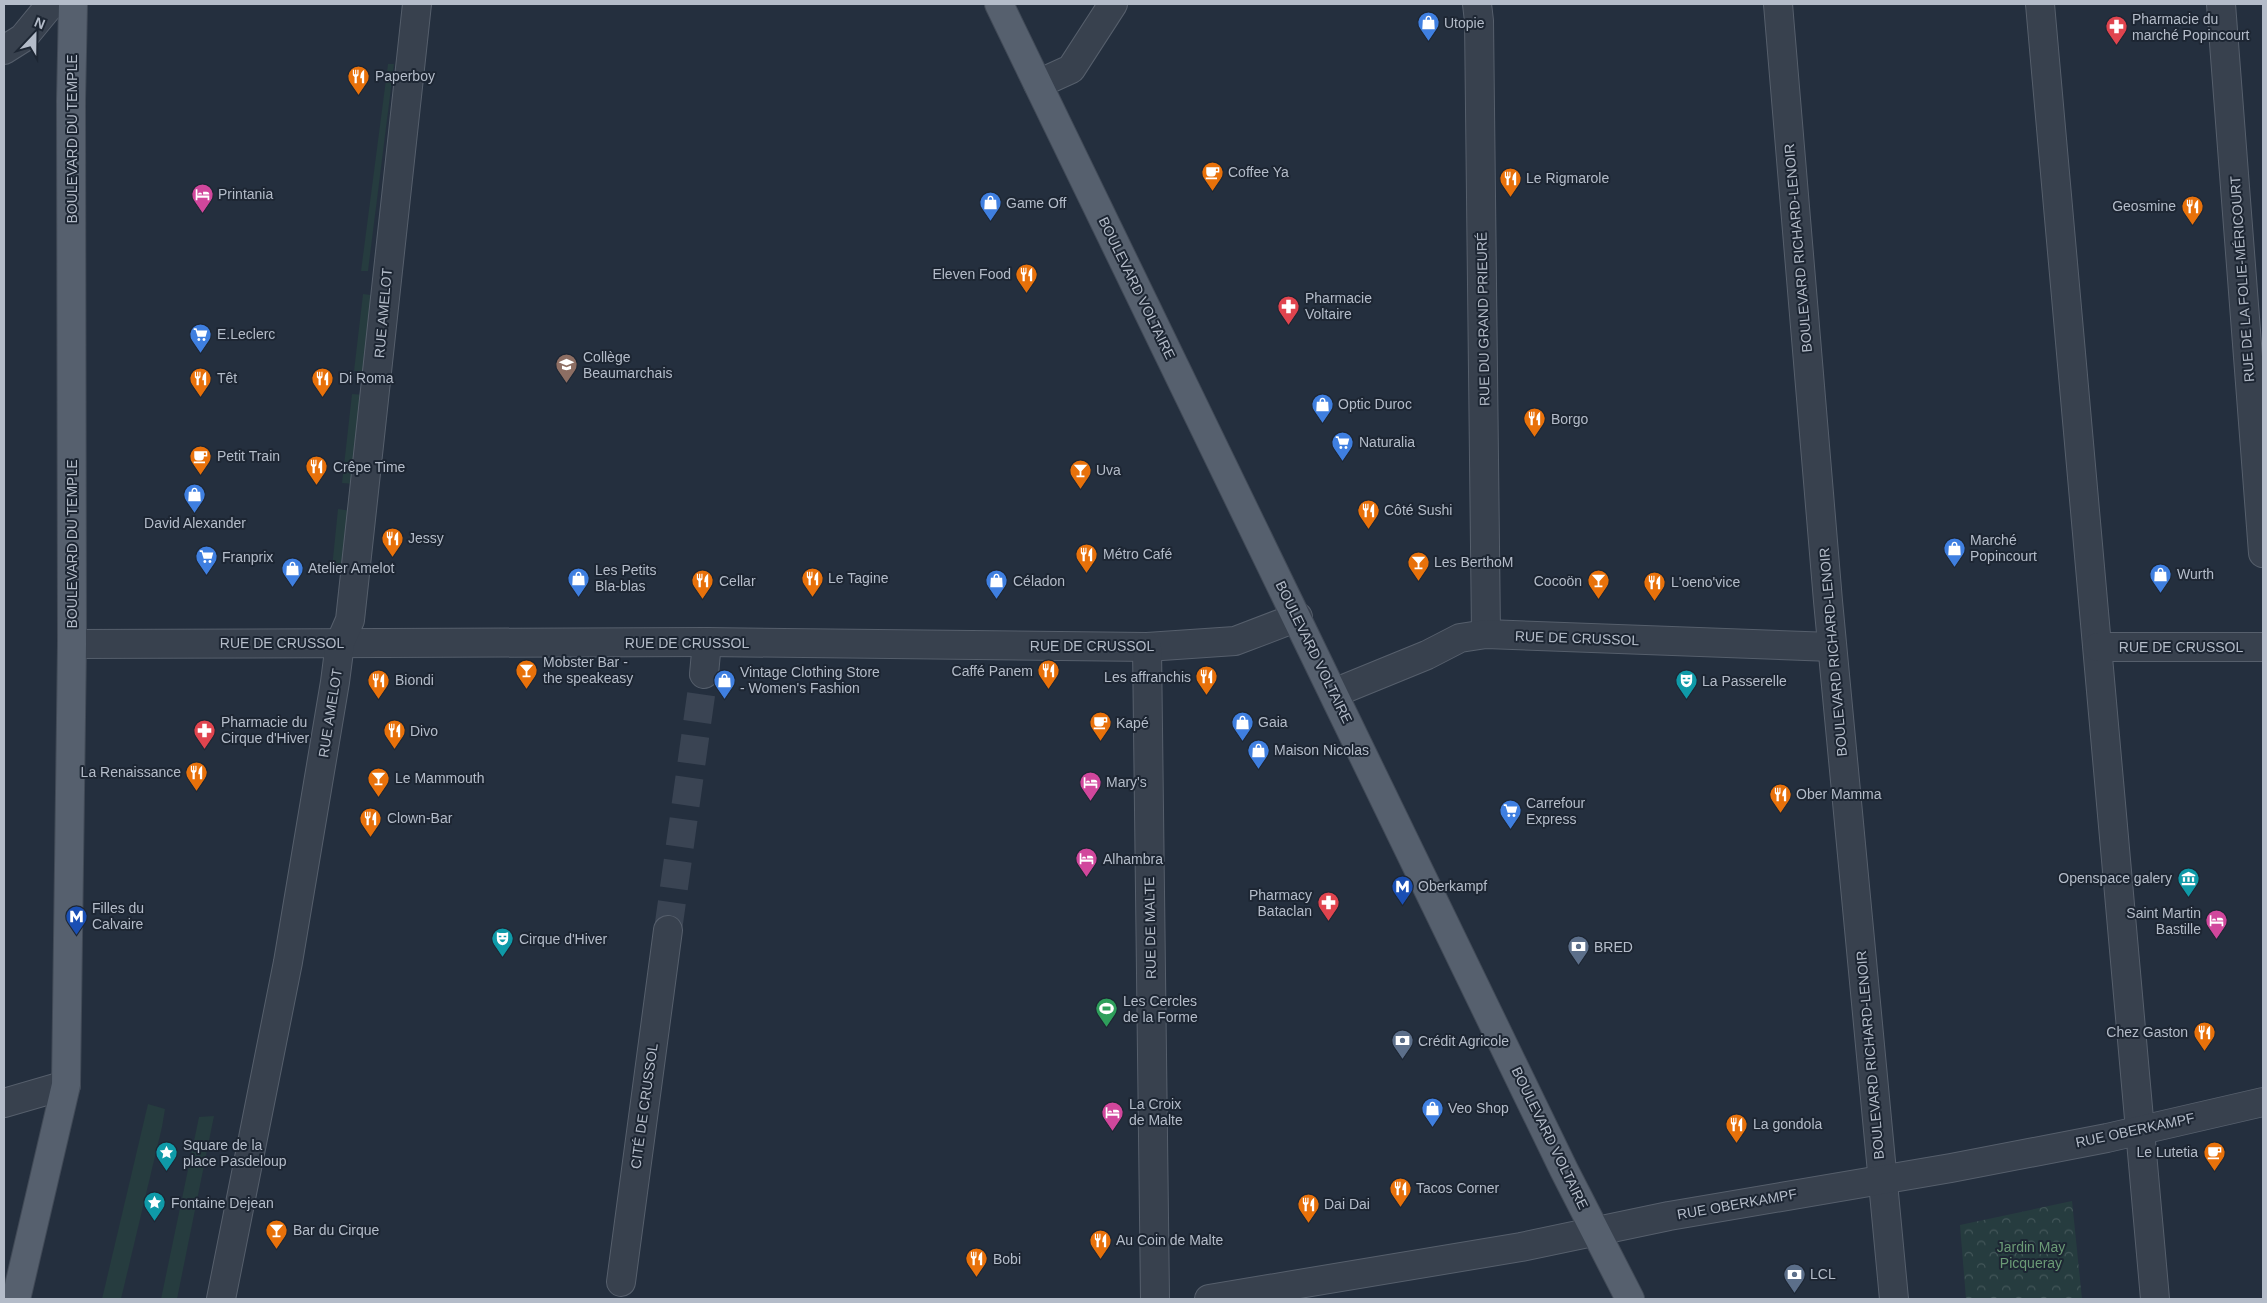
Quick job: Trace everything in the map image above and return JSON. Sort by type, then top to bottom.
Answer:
[{"type":"main road","name":"BOULEVARD DU TEMPLE","points":[[16,1299],[66,1085],[72,644],[71,101],[73,4]]},
{"type":"main road","name":"BOULEVARD VOLTAIRE","points":[[999,4],[1630,1299]]},
{"type":"street","points":[[4,50],[23,38],[51,4]]},
{"type":"street","name":"RUE AMELOT","points":[[221,1299],[288,962],[340,643],[350,620],[417,4]]},
{"type":"street","points":[[1038,84],[1071,69],[1112,4]]},
{"type":"street","name":"RUE DU GRAND PRIEURÉ","points":[[1477,4],[1479,21],[1486,634]]},
{"type":"street","name":"BOULEVARD RICHARD-LENOIR","points":[[1778,4],[1832,646],[1894,1299]]},
{"type":"street","points":[[2040,4],[2155,1299]]},
{"type":"street","name":"RUE DE LA FOLIE-MÉRICOURT","points":[[2221,4],[2263,553]]},
{"type":"street","name":"RUE DE CRUSSOL","points":[[72,644],[707,642],[1147,647],[1235,641],[1298,617]]},
{"type":"street","name":"RUE DE CRUSSOL","points":[[1334,693],[1427,655],[1460,638],[1486,634],[1832,646]]},
{"type":"street","points":[[704,674],[707,642]]},
{"type":"street","name":"RUE DE MALTE","points":[[1147,647],[1156,1299]]},
{"type":"street","name":"RUE DE CRUSSOL","points":[[2098,647],[2263,647]]},
{"type":"street","name":"CITÉ DE CRUSSOL","points":[[621,1282],[668,930]]},
{"type":"street","points":[[4,1103],[66,1085]]},
{"type":"street","name":"RUE OBERKAMPF","points":[[1209,1299],[1521,1247],[1678,1215],[1882,1180],[2140,1131],[2263,1102]]},
{"type":"green space","points":[[388,64],[394,64],[368,271],[361,271]]},
{"type":"green space","points":[[363,294],[378,296],[368,373],[354,371]]},
{"type":"green space","points":[[352,394],[365,395],[355,484],[342,483]]},
{"type":"green space","points":[[338,509],[352,511],[345,570],[332,568]]},
{"type":"green space","points":[[148,1104],[165,1109],[162,1127],[121,1299],[102,1299]]},
{"type":"green space","points":[[214,1116],[177,1299],[161,1299],[199,1117]]},
{"type":"green space","name":"Jardin May Picqueray","points":[[2072,1201],[2082,1299],[1966,1299],[1960,1225]]},
{"type":"tunnel","points":[[668,930],[704,674]]},
{"type":"place","name":"Utopie","points":[[1428,42]]},
{"type":"place","name":"Pharmacie du marché Popincourt","points":[[2116,46]]},
{"type":"place","name":"Paperboy","points":[[359,95]]},
{"type":"place","name":"Coffee Ya","points":[[1212,191]]},
{"type":"place","name":"Le Rigmarole","points":[[1510,197]]},
{"type":"place","name":"Printania","points":[[202,213]]},
{"type":"place","name":"Game Off","points":[[990,222]]},
{"type":"place","name":"Geosmine","points":[[2192,225]]},
{"type":"place","name":"Eleven Food","points":[[1027,293]]},
{"type":"place","name":"Pharmacie Voltaire","points":[[1289,325]]},
{"type":"place","name":"E.Leclerc","points":[[201,353]]},
{"type":"place","name":"Collège Beaumarchais","points":[[567,384]]},
{"type":"place","name":"Têt","points":[[201,397]]},
{"type":"place","name":"Di Roma","points":[[323,397]]},
{"type":"place","name":"Optic Duroc","points":[[1322,423]]},
{"type":"place","name":"Borgo","points":[[1535,438]]},
{"type":"place","name":"Naturalia","points":[[1343,461]]},
{"type":"place","name":"Petit Train","points":[[201,475]]},
{"type":"place","name":"Crêpe Time","points":[[317,486]]},
{"type":"place","name":"Uva","points":[[1080,489]]},
{"type":"place","name":"David Alexander","points":[[195,514]]},
{"type":"place","name":"Côté Sushi","points":[[1368,529]]},
{"type":"place","name":"Jessy","points":[[392,557]]},
{"type":"place","name":"Marché Popincourt","points":[[1954,567]]},
{"type":"place","name":"Métro Café","points":[[1087,573]]},
{"type":"place","name":"Franprix","points":[[206,576]]},
{"type":"place","name":"Les BerthoM","points":[[1418,581]]},
{"type":"place","name":"Atelier Amelot","points":[[292,587]]},
{"type":"place","name":"Wurth","points":[[2161,593]]},
{"type":"place","name":"Les Petits Bla-blas","points":[[579,597]]},
{"type":"place","name":"Le Tagine","points":[[812,597]]},
{"type":"place","name":"Cellar","points":[[703,600]]},
{"type":"place","name":"Céladon","points":[[997,600]]},
{"type":"place","name":"Cocoön","points":[[1598,600]]},
{"type":"place","name":"L'oeno'vice","points":[[1655,601]]},
{"type":"place","name":"Mobster Bar - the speakeasy","points":[[527,689]]},
{"type":"place","name":"Caffé Panem","points":[[1049,690]]},
{"type":"place","name":"Les affranchis","points":[[1207,696]]},
{"type":"place","name":"Biondi","points":[[379,699]]},
{"type":"place","name":"Vintage Clothing Store - Women's Fashion","points":[[724,699]]},
{"type":"place","name":"La Passerelle","points":[[1686,700]]},
{"type":"place","name":"Gaia","points":[[1242,741]]},
{"type":"place","name":"Kapé","points":[[1100,742]]},
{"type":"place","name":"Pharmacie du Cirque d'Hiver","points":[[205,749]]},
{"type":"place","name":"Divo","points":[[394,750]]},
{"type":"place","name":"Maison Nicolas","points":[[1258,769]]},
{"type":"place","name":"La Renaissance","points":[[197,791]]},
{"type":"place","name":"Le Mammouth","points":[[379,797]]},
{"type":"place","name":"Mary's","points":[[1090,801]]},
{"type":"place","name":"Ober Mamma","points":[[1780,813]]},
{"type":"place","name":"Carrefour Express","points":[[1510,830]]},
{"type":"place","name":"Clown-Bar","points":[[371,837]]},
{"type":"place","name":"Alhambra","points":[[1087,878]]},
{"type":"place","name":"Openspace galery","points":[[2188,897]]},
{"type":"place","name":"Oberkampf","points":[[1402,905]]},
{"type":"place","name":"Pharmacy Bataclan","points":[[1328,922]]},
{"type":"place","name":"Filles du Calvaire","points":[[76,935]]},
{"type":"place","name":"Saint Martin Bastille","points":[[2217,940]]},
{"type":"place","name":"Cirque d'Hiver","points":[[503,958]]},
{"type":"place","name":"BRED","points":[[1578,966]]},
{"type":"place","name":"Les Cercles de la Forme","points":[[1107,1028]]},
{"type":"place","name":"Chez Gaston","points":[[2204,1051]]},
{"type":"place","name":"Crédit Agricole","points":[[1402,1060]]},
{"type":"place","name":"Veo Shop","points":[[1432,1127]]},
{"type":"place","name":"La Croix de Malte","points":[[1113,1131]]},
{"type":"place","name":"La gondola","points":[[1737,1143]]},
{"type":"place","name":"Le Lutetia","points":[[2214,1171]]},
{"type":"place","name":"Square de la place Pasdeloup","points":[[167,1172]]},
{"type":"place","name":"Tacos Corner","points":[[1400,1207]]},
{"type":"place","name":"Fontaine Dejean","points":[[155,1222]]},
{"type":"place","name":"Dai Dai","points":[[1308,1223]]},
{"type":"place","name":"Bar du Cirque","points":[[277,1249]]},
{"type":"place","name":"Au Coin de Malte","points":[[1100,1259]]},
{"type":"place","name":"Bobi","points":[[977,1278]]},
{"type":"place","name":"LCL","points":[[1794,1293]]}]
